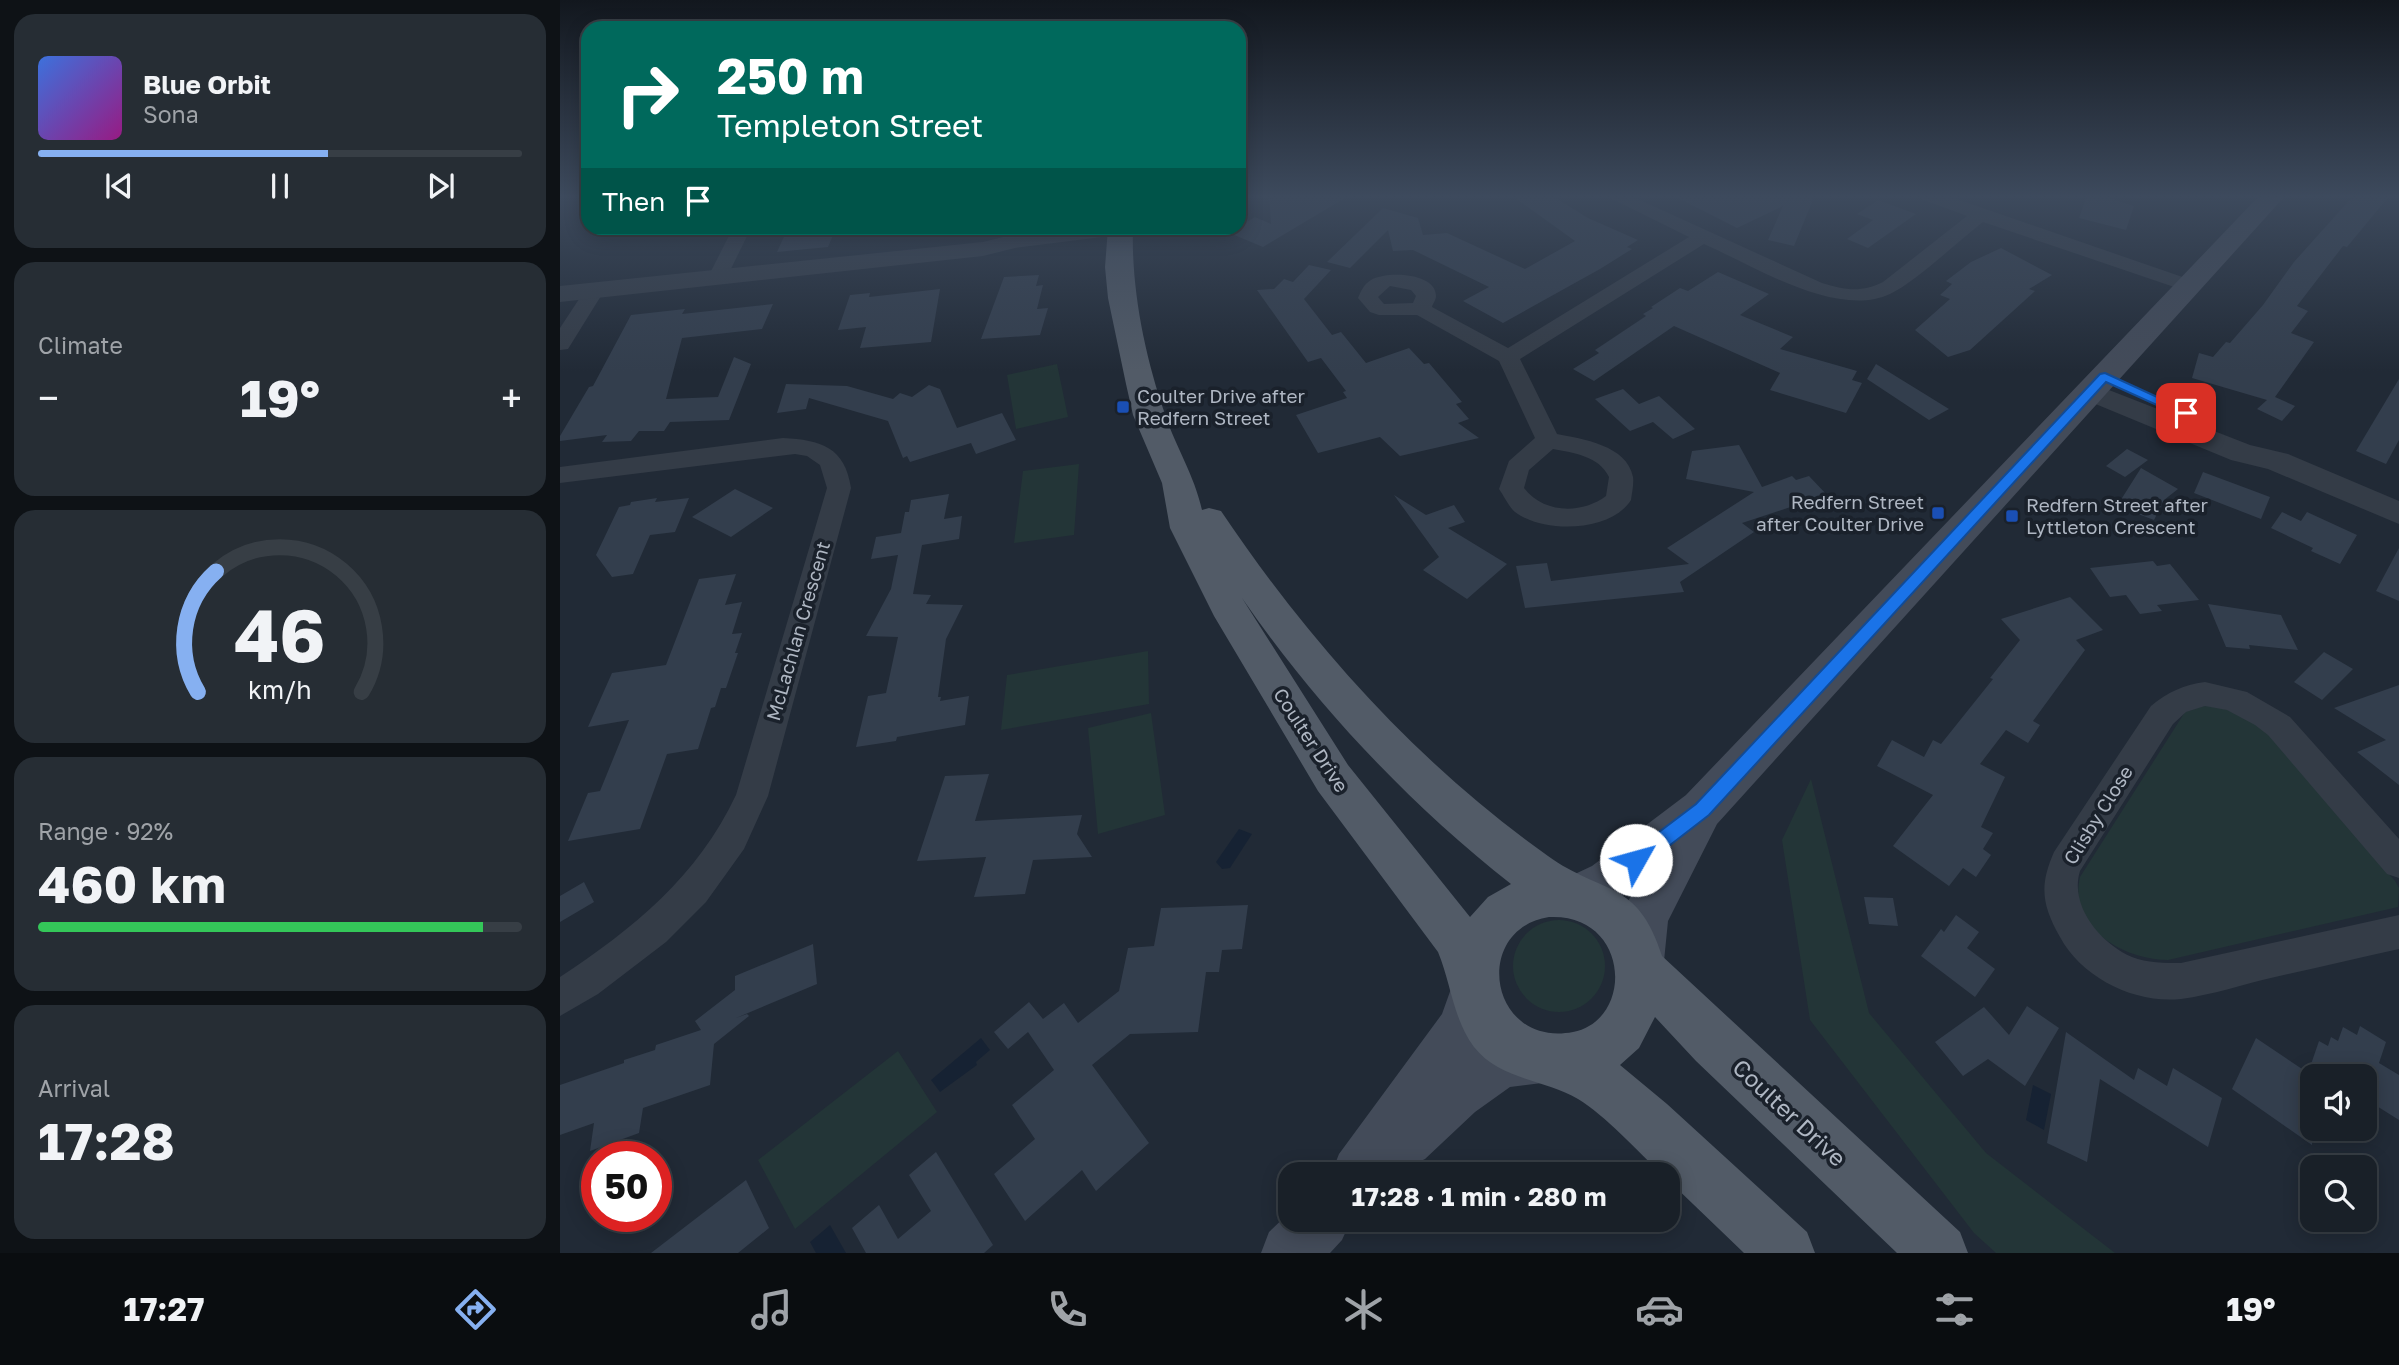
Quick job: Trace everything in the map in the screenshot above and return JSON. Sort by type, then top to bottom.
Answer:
[{"type":"main road","name":"Coulter Drive","points":[[1120,253],[1122,298],[1144,398],[1179,483],[1188,528],[1227,606],[1333,778],[1455,936],[1474,985]]},
{"type":"main road","points":[[1368,1162],[1464,1028],[1474,985],[1477,950],[1490,925],[1510,906],[1536,895],[1571,895],[1609,881],[1702,809],[2220,253]]},
{"type":"main road","name":"Coulter Drive","points":[[1179,483],[1203,510],[1243,574],[1283,625],[1327,679],[1392,749],[1493,843],[1533,874],[1571,895]]},
{"type":"main road","points":[[1381,1162],[1456,1093],[1501,1062],[1579,1058],[1607,1046],[1628,1026],[1639,1000],[1644,918],[1702,809]]},
{"type":"main road","points":[[1571,895],[1598,906],[1616,920],[1630,939],[1640,966]]},
{"type":"main road","name":"Coulter Drive","points":[[1640,966],[1714,1043],[1938,1253]]},
{"type":"main road","points":[[1474,985],[1484,1013],[1499,1033],[1518,1048],[1598,1082],[1648,1123],[1786,1253]]},
{"type":"main road","points":[[1290,1253],[1310,1232]]},
{"type":"street","points":[[718,277],[730,253]]},
{"type":"street","points":[[560,294],[941,253]]},
{"type":"street","points":[[1508,357],[1675,253]]},
{"type":"street","points":[[1740,253],[1826,291],[1860,297],[1878,293],[1890,286],[1931,253]]},
{"type":"street","points":[[2071,253],[2185,291]]},
{"type":"street","points":[[560,344],[594,290]]},
{"type":"street","points":[[1421,309],[1508,357],[1548,440]]},
{"type":"street","points":[[2098,385],[2242,453],[2277,461],[2399,513]]},
{"type":"street","name":"McLachlan Crescent","points":[[560,475],[783,446],[805,447],[830,458],[838,472],[839,488],[752,796],[730,842],[698,889],[654,933],[560,998]]},
{"type":"street","name":"Clisby Close","points":[[2399,863],[2279,726],[2261,712],[2239,701],[2216,694],[2197,694],[2177,701],[2162,715],[2066,863],[2060,882],[2062,901],[2070,922],[2085,943],[2106,963],[2131,975],[2156,981],[2181,981],[2399,932]]},
{"type":"shaded area","points":[[1057,364],[1068,417],[1016,429],[1007,375]]},
{"type":"shaded area","points":[[1079,464],[1074,535],[1014,543],[1023,471]]},
{"type":"shaded area","points":[[1148,651],[1149,704],[1001,730],[1007,675]]},
{"type":"shaded area","points":[[2207,705],[2241,713],[2271,736],[2395,881],[2399,888],[2398,907],[2168,960],[2151,959],[2118,947],[2103,938],[2091,926],[2083,912],[2079,895],[2080,877],[2185,712]]},
{"type":"shaded area","points":[[1151,713],[1165,815],[1098,834],[1088,728]]},
{"type":"shaded area","points":[[1811,779],[1869,1013],[1986,1153],[2115,1253],[1996,1253],[1974,1233],[1810,1020],[1782,840]]},
{"type":"shaded area","points":[[1559,920],[1576,924],[1591,934],[1601,949],[1605,966],[1601,983],[1591,998],[1576,1008],[1559,1012],[1542,1008],[1527,998],[1517,983],[1513,966],[1517,949],[1527,934],[1542,924]]},
{"type":"shaded area","points":[[898,1051],[937,1112],[795,1229],[758,1160]]},
{"type":"water","points":[[1239,829],[1252,834],[1230,868],[1222,869],[1216,862]]},
{"type":"water","points":[[981,1038],[990,1050],[976,1062],[977,1065],[940,1092],[931,1080]]},
{"type":"water","points":[[2033,1085],[2051,1094],[2044,1130],[2026,1120]]},
{"type":"water","points":[[830,1225],[846,1253],[816,1253],[810,1242]]},
{"type":"building","points":[[1336,253],[1365,253],[1350,268],[1327,262]]},
{"type":"building","points":[[1420,253],[1491,253],[1525,269],[1553,253],[1625,253],[1503,323],[1463,301],[1489,287]]},
{"type":"building","points":[[1989,253],[2011,253],[2052,275],[2029,289],[2035,291],[1970,350],[1948,357],[1915,330],[1950,299],[1940,295],[1952,284],[1946,281],[1971,262]]},
{"type":"building","points":[[2302,253],[2337,253],[2297,306],[2308,311],[2291,333],[2314,342],[2275,397],[2295,406],[2282,421],[2257,409],[2267,400],[2192,378],[2199,353],[2213,357],[2226,342],[2230,343],[2263,305]]},
{"type":"building","points":[[1309,265],[1331,270],[1304,299],[1332,335],[1341,332],[1366,363],[1409,348],[1424,364],[1429,363],[1462,402],[1456,404],[1469,419],[1458,423],[1479,438],[1400,456],[1380,437],[1318,453],[1296,415],[1347,398],[1343,392],[1346,391],[1321,358],[1308,362],[1257,290],[1274,289],[1284,279],[1293,282]]},
{"type":"building","points":[[1718,272],[1769,294],[1740,315],[1793,337],[1780,349],[1857,371],[1852,380],[1862,383],[1846,413],[1770,390],[1780,373],[1674,326],[1594,381],[1573,369],[1599,353],[1595,350],[1646,316],[1643,314],[1653,308],[1651,307],[1680,288],[1688,291]]},
{"type":"building","points":[[1039,275],[1036,286],[1043,285],[1037,309],[1048,308],[1040,335],[981,339],[1004,277]]},
{"type":"building","points":[[940,289],[931,342],[860,348],[866,327],[838,330],[850,295],[870,293],[869,297]]},
{"type":"building","points":[[773,304],[762,329],[682,338],[666,399],[718,397],[734,357],[751,364],[729,420],[670,422],[664,431],[639,431],[631,441],[602,442],[607,435],[560,441],[560,436],[589,387],[593,386],[631,315],[685,309],[682,314]]},
{"type":"building","points":[[1876,364],[1949,409],[1929,420],[1867,379]]},
{"type":"building","points":[[2399,379],[2399,440],[2386,464],[2356,451]]},
{"type":"building","points":[[786,384],[847,386],[893,399],[900,393],[912,397],[929,385],[940,389],[957,428],[1002,413],[1016,440],[976,454],[971,443],[910,462],[907,456],[903,458],[888,421],[809,398],[806,409],[777,413]]},
{"type":"building","points":[[1623,389],[1639,404],[1659,396],[1695,429],[1673,439],[1653,422],[1630,431],[1595,399]]},
{"type":"building","points":[[1739,445],[1762,487],[1792,476],[1796,480],[1809,476],[1827,495],[1742,523],[1754,532],[1680,582],[1684,592],[1525,608],[1516,566],[1547,563],[1551,581],[1689,564],[1667,548],[1754,492],[1686,479],[1692,451]]},
{"type":"building","points":[[2127,449],[2148,460],[2125,477],[2106,466]]},
{"type":"building","points":[[2141,468],[2178,489],[2164,500],[2154,520],[2117,506]]},
{"type":"building","points":[[2203,472],[2270,497],[2261,519],[2194,493]]},
{"type":"building","points":[[735,489],[773,508],[731,537],[692,517]]},
{"type":"building","points":[[949,494],[944,519],[962,516],[959,539],[922,545],[913,594],[931,595],[926,604],[963,605],[946,639],[938,697],[941,697],[940,701],[969,696],[965,725],[856,747],[868,696],[886,693],[898,637],[866,636],[891,589],[898,555],[871,559],[876,537],[901,533],[905,512],[909,512],[911,500]]},
{"type":"building","points":[[1394,495],[1426,515],[1454,505],[1465,522],[1448,528],[1507,564],[1467,599],[1423,570],[1439,557]]},
{"type":"building","points":[[657,498],[655,502],[689,498],[675,532],[650,535],[633,574],[612,577],[596,555],[619,507]]},
{"type":"building","points":[[2282,512],[2301,521],[2307,512],[2357,535],[2340,564],[2271,528]]},
{"type":"building","points":[[2399,548],[2399,601],[2376,591]]},
{"type":"building","points":[[2153,561],[2157,566],[2170,564],[2199,600],[2157,605],[2162,611],[2140,614],[2126,595],[2110,597],[2090,568]]},
{"type":"building","points":[[736,574],[725,605],[742,602],[732,634],[742,633],[735,653],[738,653],[726,688],[721,688],[715,707],[711,708],[698,749],[667,754],[640,829],[568,841],[588,793],[600,791],[629,720],[588,727],[612,673],[666,665],[699,579]]},
{"type":"building","points":[[2070,597],[2103,630],[2076,640],[2085,650],[2033,721],[2040,725],[2028,743],[2006,730],[1980,764],[2005,777],[1981,827],[1993,833],[1983,849],[1991,855],[1976,877],[1963,868],[1949,886],[1893,846],[1933,795],[1877,766],[1892,740],[1924,757],[1933,740],[1941,744],[2020,640],[2001,619]]},
{"type":"building","points":[[2208,604],[2281,615],[2298,650],[2249,645],[2250,649],[2226,647]]},
{"type":"building","points":[[2324,652],[2353,669],[2322,700],[2294,682]]},
{"type":"building","points":[[2399,685],[2399,785],[2357,752],[2386,740],[2334,708]]},
{"type":"building","points":[[989,774],[975,821],[1082,815],[1077,834],[1092,857],[1033,860],[1025,894],[974,897],[986,857],[917,861],[945,776]]},
{"type":"building","points":[[584,882],[594,902],[560,922],[560,896]]},
{"type":"building","points":[[1864,897],[1893,898],[1898,926],[1869,924]]},
{"type":"building","points":[[1248,905],[1242,949],[1222,950],[1219,972],[1206,972],[1198,1032],[1130,1034],[1092,1065],[1149,1143],[1096,1191],[1082,1170],[1025,1221],[994,1174],[1035,1139],[1012,1105],[1054,1070],[1028,1032],[1008,1049],[994,1032],[1029,1002],[1043,1019],[1064,1003],[1078,1023],[1119,991],[1128,948],[1154,946],[1161,908]]},
{"type":"building","points":[[1956,915],[1979,932],[1967,948],[1995,969],[1975,997],[1921,956],[1941,929],[1944,932]]},
{"type":"building","points":[[813,944],[817,984],[736,1018],[747,1014],[749,1016],[714,1044],[710,1085],[643,1108],[639,1133],[617,1141],[591,1141],[594,1123],[560,1135],[560,1085],[624,1063],[624,1060],[655,1050],[656,1045],[701,1030],[695,1021],[735,990],[735,976]]},
{"type":"building","points":[[2027,1006],[2059,1028],[2025,1086],[1988,1059],[1963,1076],[1935,1042],[1984,1007],[2009,1035]]},
{"type":"building","points":[[2360,1026],[2386,1042],[2379,1063],[2399,1075],[2399,1120],[2377,1106],[2377,1064],[2311,1064],[2319,1041],[2328,1046],[2331,1037],[2338,1041],[2343,1027],[2357,1035]]},
{"type":"building","points":[[2066,1032],[2134,1080],[2138,1068],[2167,1086],[2173,1068],[2222,1098],[2208,1147],[2100,1079],[2087,1162],[2047,1143]]},
{"type":"building","points":[[2256,1038],[2300,1068],[2300,1137],[2232,1089]]},
{"type":"building","points":[[936,1152],[993,1245],[984,1253],[866,1253],[852,1228],[879,1205],[898,1239],[931,1211],[909,1175]]},
{"type":"building","points":[[746,1180],[769,1228],[738,1253],[651,1253]]},
{"type":"place","name":"Coulter Drive after Redfern Street","points":[[1123,407]]},
{"type":"place","name":"Redfern Street after Coulter Drive","points":[[1938,513]]},
{"type":"place","name":"Redfern Street after Lyttleton Crescent","points":[[2012,516]]},
{"type":"route","points":[[1636,860],[1702,809],[2105,377],[2186,413]]}]
